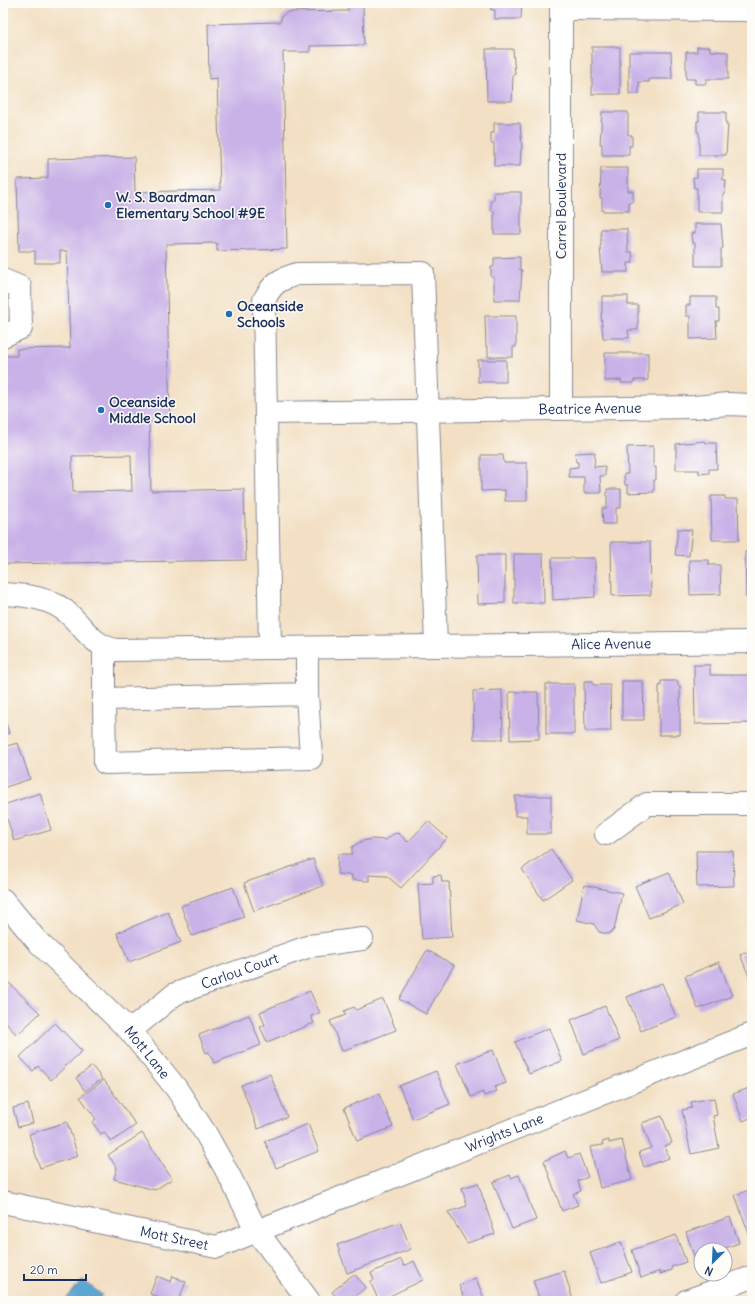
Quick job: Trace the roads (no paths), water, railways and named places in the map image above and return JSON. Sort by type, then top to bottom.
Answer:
[{"type":"street","points":[[561,6],[752,10]]},
{"type":"street","name":"Carrel Boulevard","points":[[561,6],[561,408]]},
{"type":"street","points":[[270,648],[264,300],[271,286],[282,279],[297,274],[424,273],[436,646]]},
{"type":"street","points":[[3,280],[20,287],[21,328],[3,336]]},
{"type":"street","name":"Beatrice Avenue","points":[[266,413],[694,407],[728,404],[752,405]]},
{"type":"street","points":[[3,594],[37,598],[55,604],[69,614],[93,641],[104,648],[105,763],[311,758],[307,694],[308,648]]},
{"type":"street","name":"Alice Avenue","points":[[104,648],[129,650],[752,642]]},
{"type":"street","points":[[104,699],[307,694]]},
{"type":"street","points":[[606,834],[647,804],[752,804]]},
{"type":"street","name":"Mott Lane","points":[[3,900],[37,941],[130,1030],[176,1088],[206,1134],[230,1177],[256,1230]]},
{"type":"street","name":"Carlou Court","points":[[130,1030],[175,994],[310,946],[362,939]]},
{"type":"street","name":"Wrights Lane","points":[[256,1230],[752,1034]]},
{"type":"street","name":"Mott Street","points":[[3,1202],[217,1247],[256,1230]]},
{"type":"street","points":[[256,1230],[309,1301]]},
{"type":"street","points":[[686,1301],[752,1277]]},
{"type":"water","points":[[83,1280],[102,1295],[97,1301],[64,1301]]},
{"type":"place","name":"W. S. Boardman Elementary School #9E","points":[[108,205]]},
{"type":"place","name":"Oceanside Schools","points":[[229,314]]},
{"type":"place","name":"Oceanside Middle School","points":[[101,410]]}]
